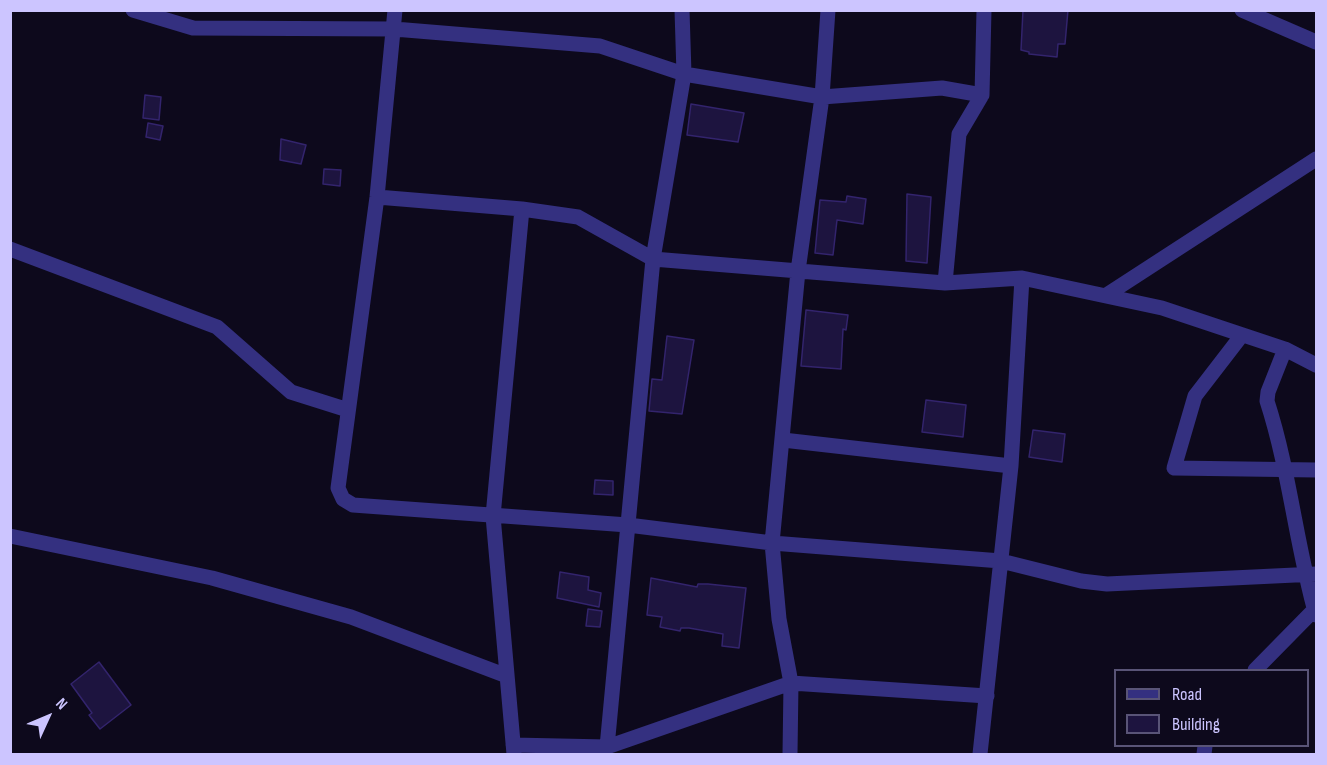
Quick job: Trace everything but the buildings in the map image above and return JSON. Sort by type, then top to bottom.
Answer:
[{"type":"street","points":[[133,10],[193,28],[394,29],[600,46],[684,74],[822,97],[942,88],[982,95]]},
{"type":"street","points":[[395,10],[377,197],[338,488],[343,499],[353,505],[628,525],[772,543],[1001,561],[1081,581],[1107,584],[1311,575]]},
{"type":"street","points":[[607,747],[653,259],[684,74],[682,10]]},
{"type":"street","points":[[790,754],[791,683],[779,619],[772,543],[798,271],[822,97],[828,10]]},
{"type":"street","points":[[945,283],[959,134],[982,95],[984,10]]},
{"type":"street","points":[[1242,10],[1317,42]]},
{"type":"street","points":[[1108,294],[1317,159]]},
{"type":"street","points":[[377,197],[522,209],[578,217],[653,259],[945,283],[1022,278],[1108,294],[1162,308],[1285,349],[1317,366]]},
{"type":"street","points":[[522,209],[493,516],[513,750],[607,747],[791,683],[987,696]]},
{"type":"street","points":[[10,249],[217,327],[291,392],[348,410]]},
{"type":"street","points":[[980,754],[1011,466],[1022,278]]},
{"type":"street","points":[[1242,335],[1195,396],[1174,468],[1317,470]]},
{"type":"street","points":[[1256,669],[1316,612],[1311,575],[1287,470],[1267,402],[1268,392],[1285,349]]},
{"type":"street","points":[[783,440],[1011,466]]},
{"type":"street","points":[[10,536],[223,581],[351,617],[507,676]]}]
